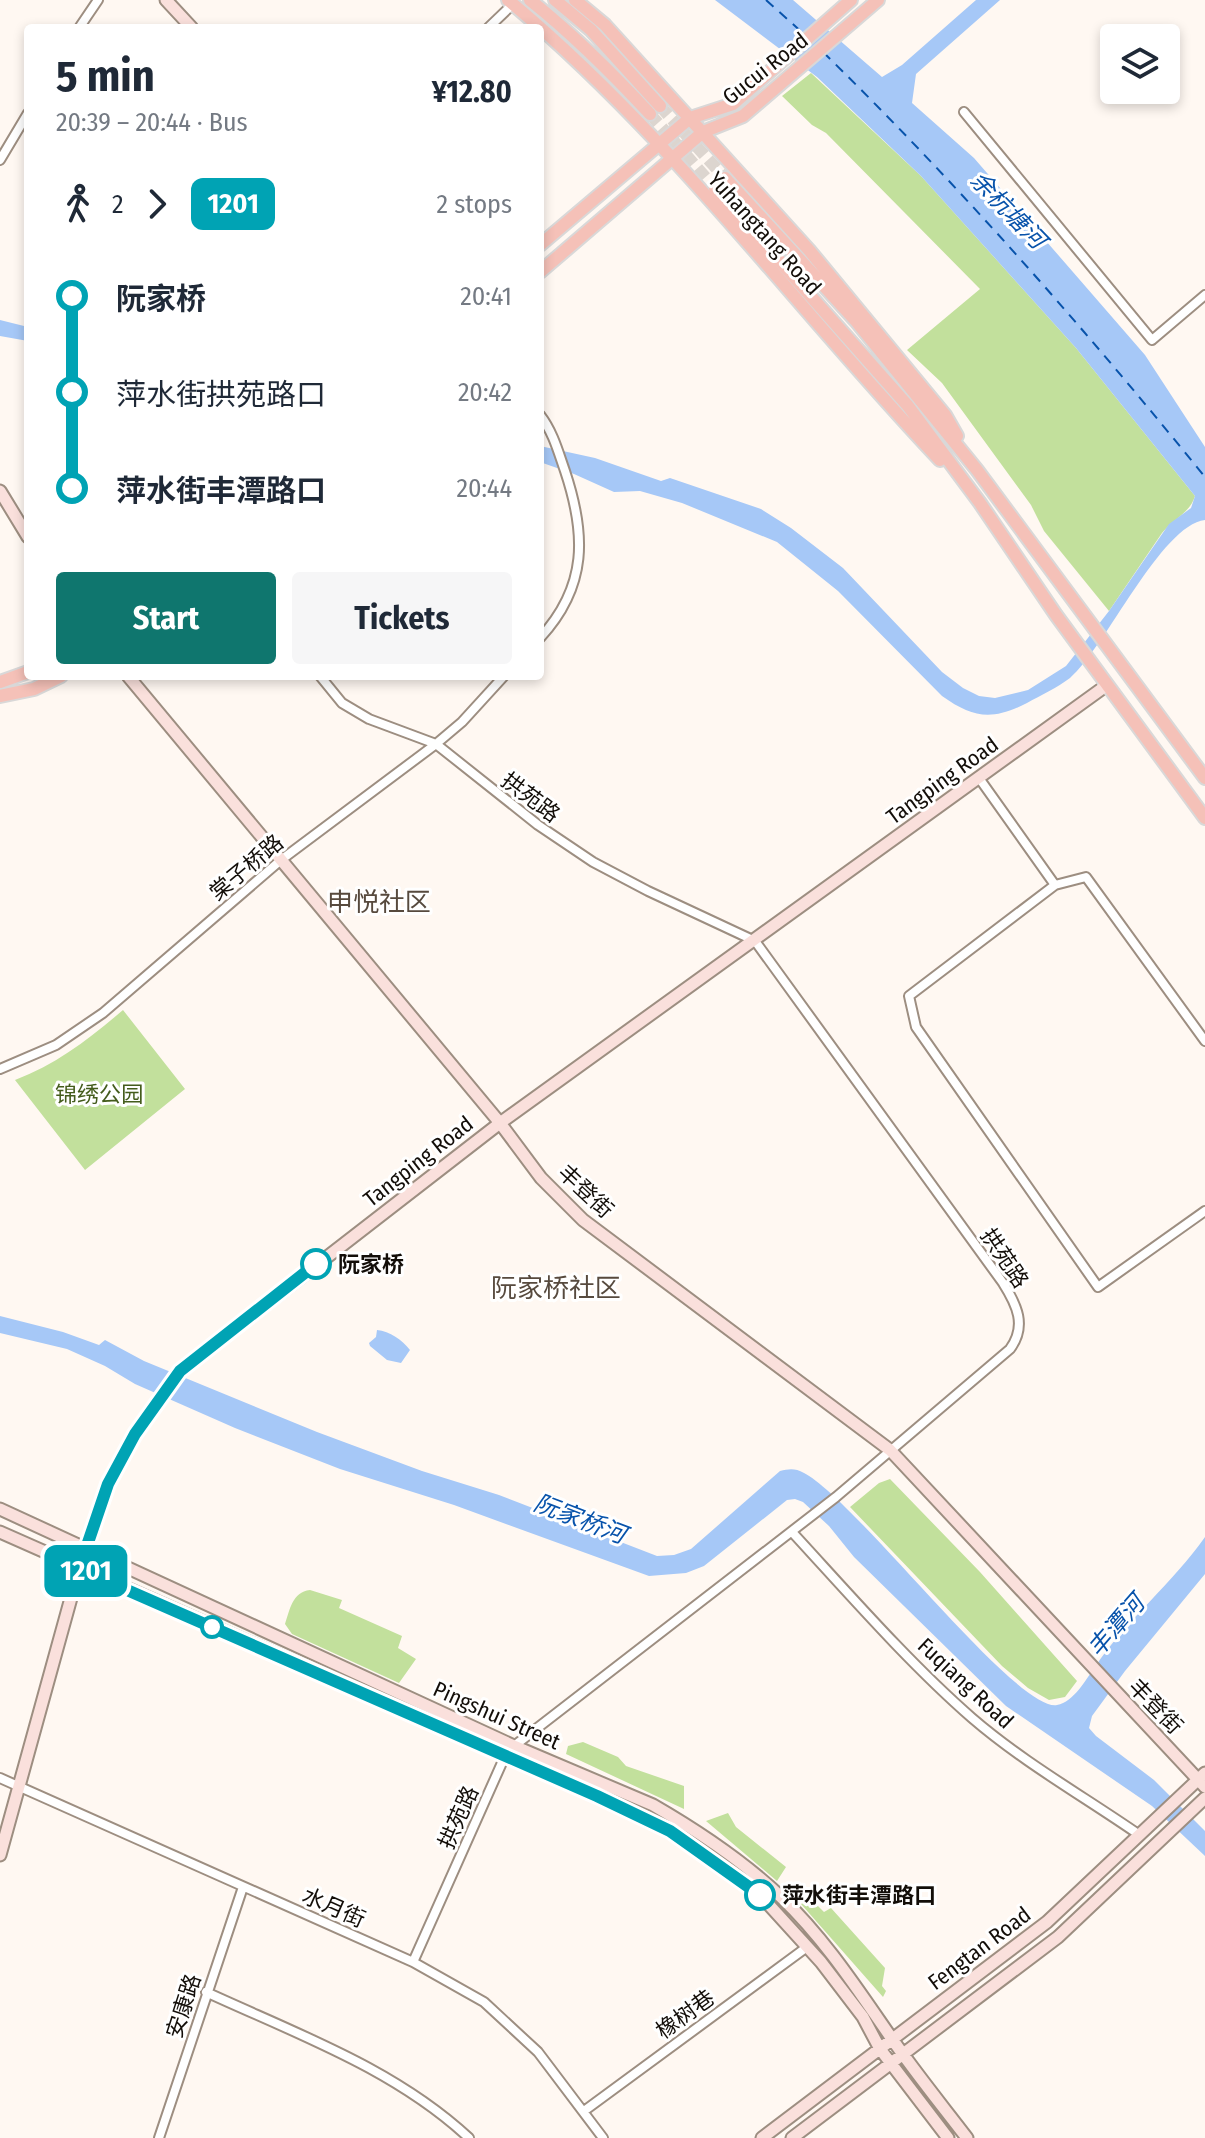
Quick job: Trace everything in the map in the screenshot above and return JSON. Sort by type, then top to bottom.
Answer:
[{"type":"main road","points":[[166,0],[188,24]]},
{"type":"main road","points":[[530,0],[655,110],[591,30],[555,0]]},
{"type":"main road","name":"Yuhangtang Road","points":[[575,0],[605,25],[809,250],[945,415],[977,470]]},
{"type":"main road","name":"Gucui Road","points":[[544,242],[690,118],[733,104],[851,0]]},
{"type":"main road","name":"Gucui Road","points":[[544,269],[703,132],[743,116],[878,0]]},
{"type":"main road","name":"Yuhangtang Road","points":[[511,2],[536,24]]},
{"type":"main road","name":"Yuhangtang Road","points":[[544,31],[592,74],[673,160],[753,247],[920,440],[980,503]]},
{"type":"main road","name":"Yuhangtang Road","points":[[725,178],[856,321],[977,470],[1205,778]]},
{"type":"main road","name":"Yuhangtang Road","points":[[715,188],[908,406],[1205,818]]},
{"type":"main road","points":[[0,491],[24,530]]},
{"type":"main road","points":[[0,682],[24,673]]},
{"type":"main road","points":[[0,696],[34,689],[53,680]]},
{"type":"main road","name":"丰登街","points":[[131,680],[500,1123],[541,1178],[583,1220],[890,1450],[1111,1688],[1203,1780]]},
{"type":"main road","name":"Tangping Road","points":[[0,1855],[79,1569],[108,1484],[135,1434],[180,1371],[500,1123],[1107,685]]},
{"type":"main road","name":"Pingshui Street","points":[[0,1509],[514,1746],[653,1805],[713,1842],[806,1922],[850,1977],[967,2138]]},
{"type":"main road","name":"Pingshui Street","points":[[0,1532],[670,1831],[760,1895],[863,2017],[891,2065],[948,2138]]},
{"type":"main road","name":"Fengtan Road","points":[[762,2138],[1047,1922],[1179,1795],[1203,1780]]},
{"type":"main road","name":"Fengtan Road","points":[[792,2138],[1058,1937],[1205,1798]]},
{"type":"street","points":[[82,24],[98,0]]},
{"type":"street","points":[[492,24],[511,2]]},
{"type":"street","points":[[964,112],[1152,340],[1205,295]]},
{"type":"street","points":[[0,160],[24,120]]},
{"type":"street","points":[[544,420],[551,429],[577,506],[580,554],[574,583],[563,607],[544,633]]},
{"type":"street","name":"拱苑路","points":[[323,680],[342,703],[369,719],[436,744],[538,825],[593,862],[755,941],[1003,1283],[1017,1309],[1020,1325],[1017,1339],[1010,1349],[836,1497],[514,1746],[505,1756],[413,1962]]},
{"type":"street","name":"棠子桥路","points":[[0,1069],[56,1045],[103,1013],[281,860],[436,744],[462,722],[500,680]]},
{"type":"street","points":[[979,778],[1055,885]]},
{"type":"street","points":[[1205,1041],[1086,877],[1055,885],[909,996],[916,1027],[1098,1287],[1205,1211]]},
{"type":"street","name":"Fuqiang Road","points":[[792,1532],[972,1718],[1138,1834]]},
{"type":"street","name":"水月街","points":[[0,1778],[413,1962],[484,2002],[538,2052],[603,2138]]},
{"type":"street","name":"安康路","points":[[159,2138],[243,1887]]},
{"type":"street","name":"橡树巷","points":[[584,2111],[807,1947]]},
{"type":"street","points":[[206,1992],[393,2080],[450,2120],[469,2138]]},
{"type":"green space","points":[[811,73],[921,176],[1076,348],[1195,496],[1189,507],[1162,533],[1109,611],[1044,531],[1031,505],[942,383],[907,350],[980,289],[826,133],[812,125],[782,96]]},
{"type":"green space","name":"锦绣公园","points":[[123,1010],[185,1089],[85,1170],[15,1080],[72,1050]]},
{"type":"green space","points":[[890,1479],[980,1572],[1077,1681],[1065,1697],[1049,1700],[1028,1688],[1002,1666],[850,1507],[879,1483]]},
{"type":"green space","points":[[310,1590],[342,1600],[339,1608],[402,1636],[398,1648],[416,1659],[399,1683],[292,1634],[285,1624],[290,1608],[299,1594]]},
{"type":"green space","points":[[583,1742],[618,1757],[626,1766],[684,1786],[684,1809],[566,1754],[568,1746]]},
{"type":"green space","points":[[728,1813],[736,1827],[786,1867],[777,1881],[706,1821]]},
{"type":"green space","points":[[812,1900],[824,1912],[831,1908],[885,1968],[882,1986],[886,1991],[883,1997],[801,1904]]},
{"type":"water","name":"余杭塘河","points":[[715,0],[793,0],[882,77],[902,65],[976,0],[1000,0],[916,74],[912,103],[974,158],[1145,355],[1205,447],[1205,520],[1188,527],[1170,542],[1070,678],[1003,713],[973,713],[942,696],[838,591],[777,542],[682,503],[640,491],[614,492],[544,463],[544,447],[595,458],[661,481],[670,478],[761,509],[843,568],[942,672],[979,696],[995,698],[1028,690],[1066,666],[1109,611],[1169,524],[1191,508],[1195,496],[1076,348],[921,176],[817,77]]},
{"type":"water","points":[[0,320],[24,326],[24,340],[0,336]]},
{"type":"water","points":[[0,1316],[99,1345],[105,1340],[144,1361],[317,1432],[422,1471],[499,1495],[657,1556],[674,1555],[691,1549],[780,1471],[801,1471],[828,1491],[860,1522],[1007,1676],[1036,1698],[1057,1705],[1079,1689],[1121,1633],[1205,1537],[1205,1574],[1125,1671],[1092,1716],[1089,1728],[1154,1780],[1205,1831],[1205,1856],[1152,1806],[1006,1706],[854,1557],[829,1526],[803,1502],[787,1500],[704,1566],[686,1573],[649,1576],[454,1505],[340,1469],[235,1428],[135,1384],[67,1349],[0,1333]]},
{"type":"water","points":[[377,1330],[387,1332],[410,1350],[401,1363],[387,1360],[370,1346]]},
{"type":"ferry route","points":[[766,0],[804,34]]},
{"type":"ferry route","points":[[823,52],[924,154],[1020,259],[1205,477]]},
{"type":"tunnel","points":[[660,106],[725,178]]},
{"type":"tunnel","points":[[650,114],[715,188]]},
{"type":"bus line","name":"1201","points":[[316,1264],[180,1371],[135,1434],[108,1484],[79,1569],[597,1796],[670,1831],[760,1895]]},
{"type":"place","name":"阮家桥","points":[[316,1264]]},
{"type":"place","name":"萍水街丰潭路口","points":[[760,1895]]},
{"type":"district","name":"申悦社区","points":[[379,902]]},
{"type":"district","name":"阮家桥社区","points":[[556,1288]]},
{"type":"water label","name":"阮家桥河","points":[[580,1519]]},
{"type":"water label","name":"丰潭河","points":[[1116,1626]]}]
